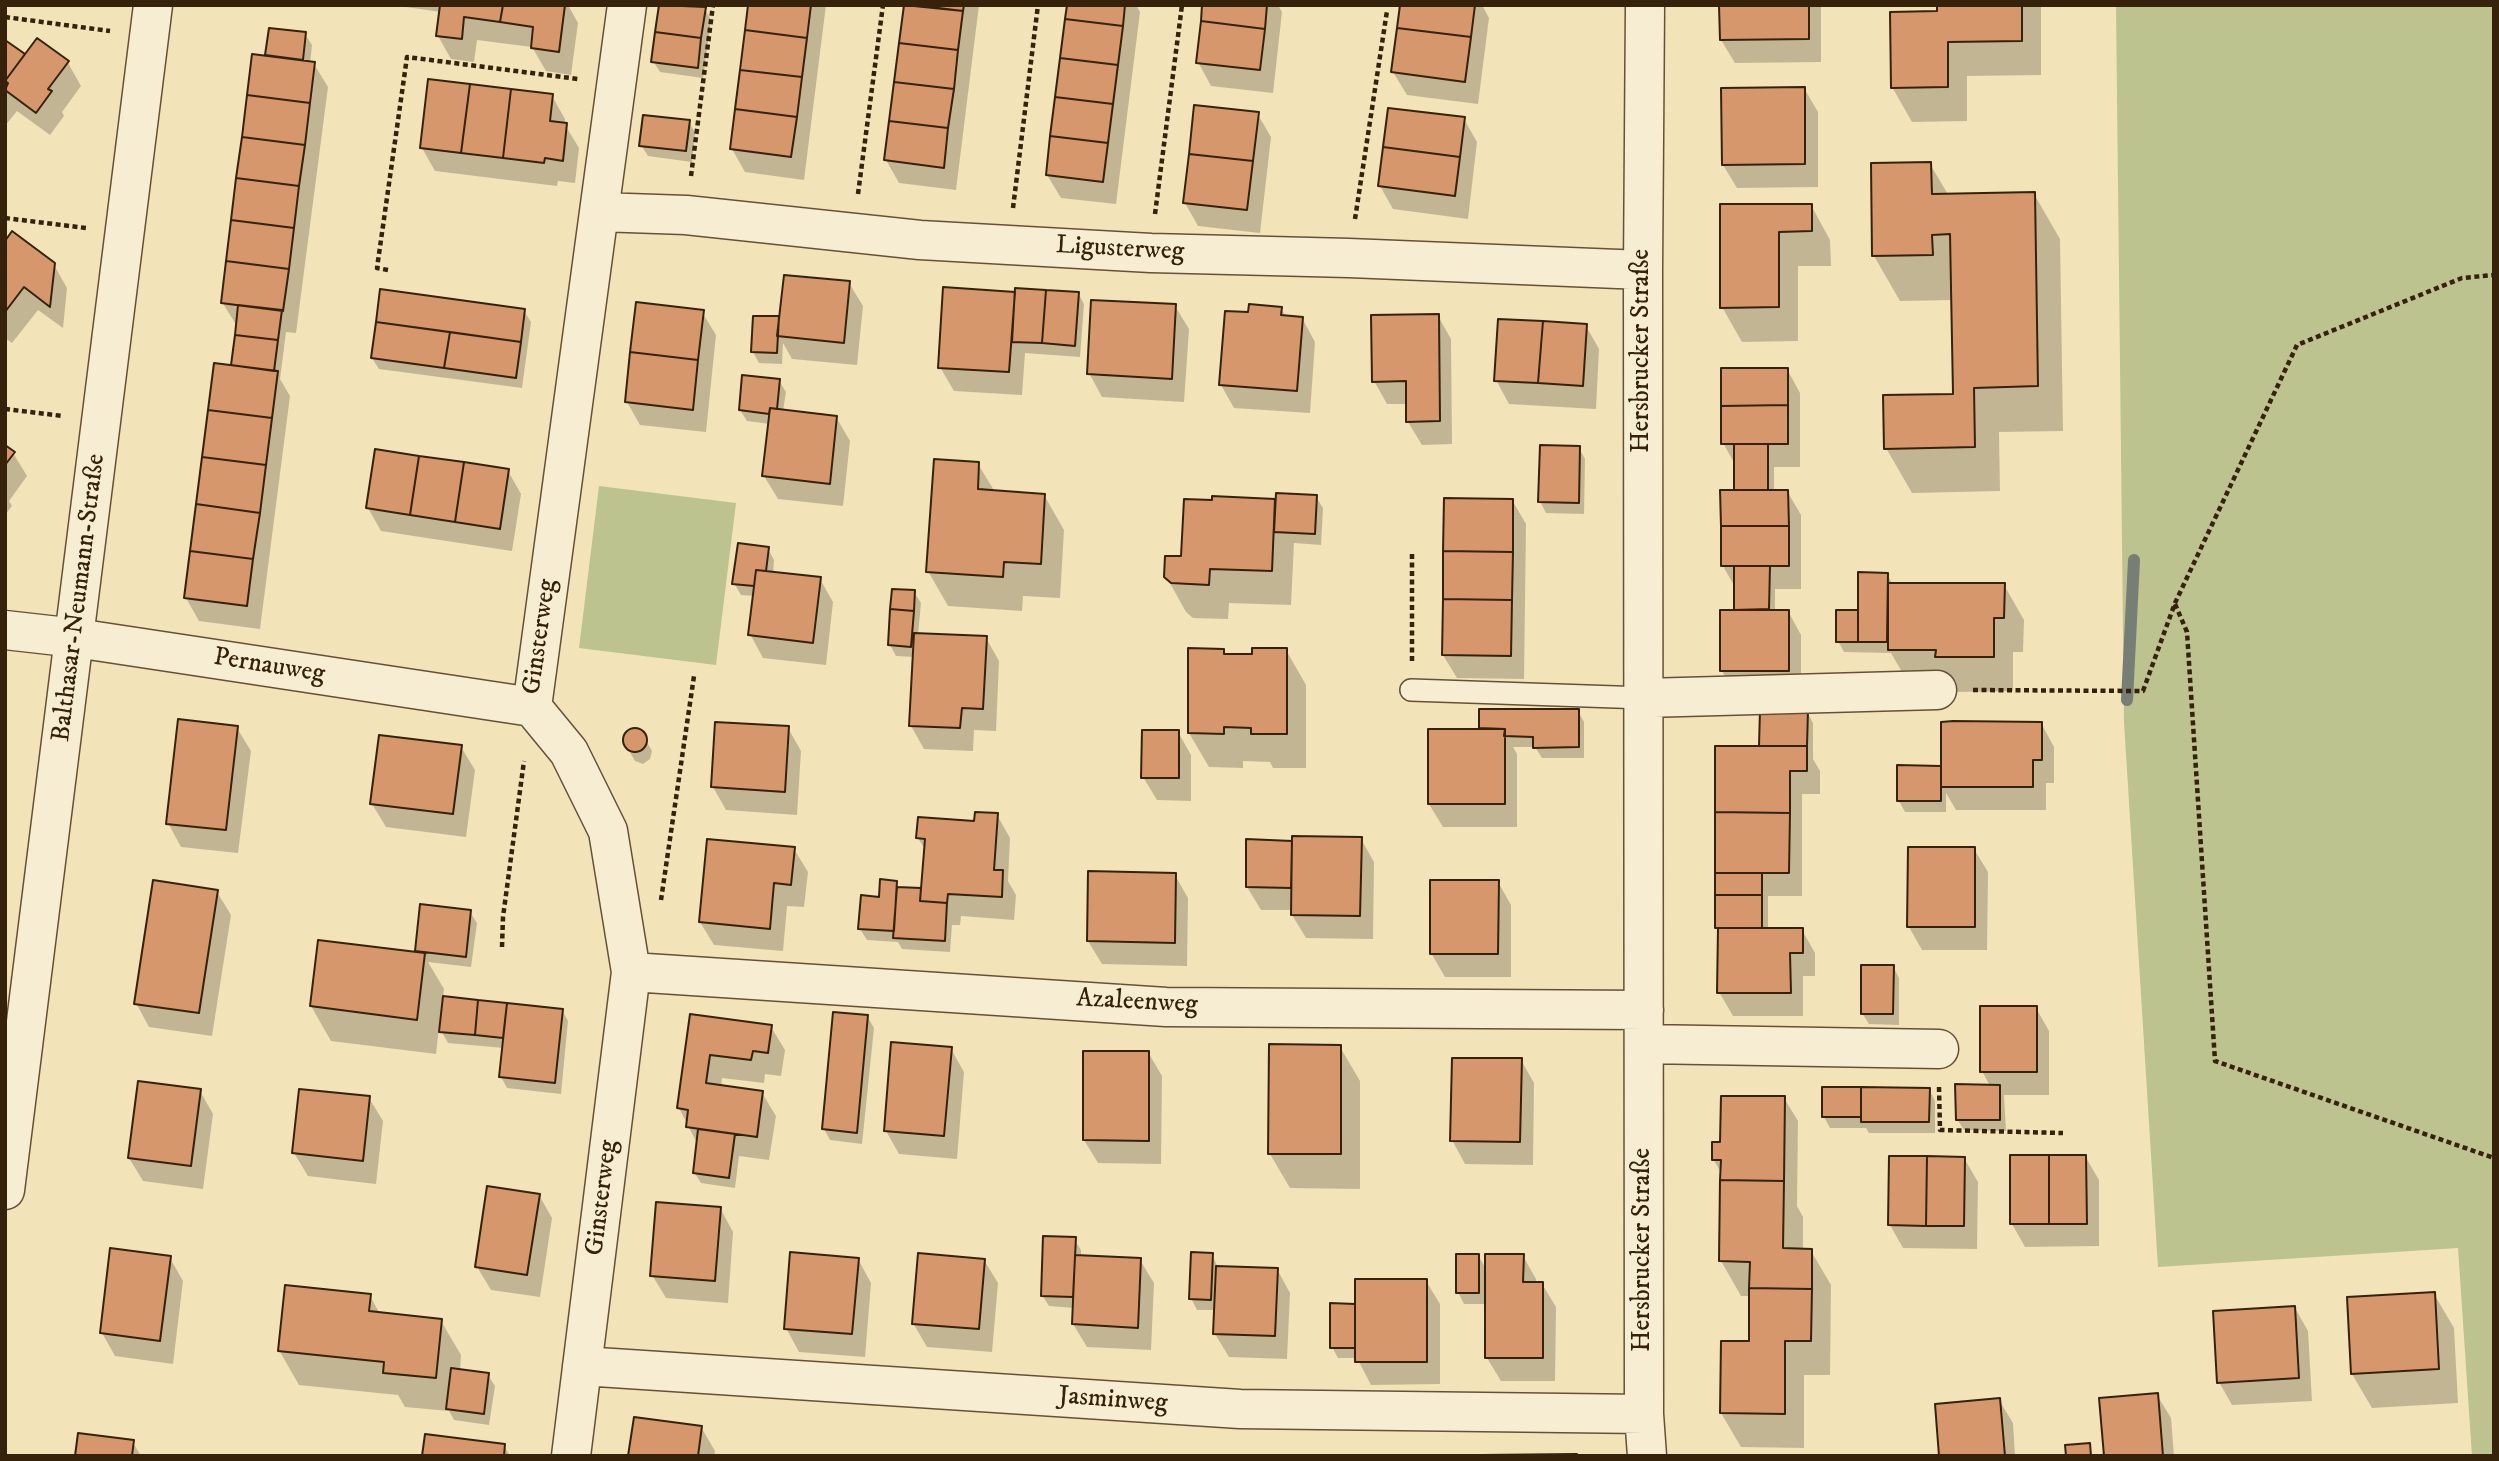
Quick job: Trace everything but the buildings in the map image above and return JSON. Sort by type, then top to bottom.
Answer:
[{"type":"street","name":"Ginsterweg","points":[[571,1456],[631,972],[608,831],[569,752],[531,707],[627,5]]},
{"type":"street","name":"Hersbrucker Straße","points":[[1645,5],[1644,1414],[1647,1456]]},
{"type":"street","name":"Balthasar-Neumann-Straße","points":[[5,1190],[76,638],[151,20]]},
{"type":"street","name":"Ligusterweg","points":[[599,212],[686,215],[920,240],[1151,253],[1643,270]]},
{"type":"street","name":"Pernauweg","points":[[5,630],[76,638],[531,707]]},
{"type":"street","points":[[1645,698],[1937,690]]},
{"type":"street","name":"Azaleenweg","points":[[631,972],[1166,1007],[1644,1027]]},
{"type":"street","points":[[1644,1027],[1939,1049]]},
{"type":"street","name":"Jasminweg","points":[[582,1366],[1240,1409],[1644,1414]]},
{"type":"lane","points":[[1411,690],[1645,698]]},
{"type":"path","points":[[686,215],[713,5]]},
{"type":"path","points":[[853,233],[883,5]]},
{"type":"path","points":[[1009,244],[1038,5]]},
{"type":"path","points":[[1151,253],[1182,5]]},
{"type":"path","points":[[1349,258],[1387,11]]},
{"type":"path","points":[[5,18],[151,20]]},
{"type":"path","points":[[388,270],[377,268],[407,57],[617,84]]},
{"type":"path","points":[[5,218],[125,232]]},
{"type":"path","points":[[1937,690],[2143,691],[2175,603],[2297,345],[2462,278],[2494,275]]},
{"type":"path","points":[[5,410],[102,420]]},
{"type":"path","points":[[1411,690],[1412,552]]},
{"type":"path","points":[[2175,603],[2188,632],[2215,1061],[2494,1158]]},
{"type":"path","points":[[660,906],[694,676]]},
{"type":"path","points":[[502,947],[503,917],[531,707]]},
{"type":"path","points":[[1939,1049],[1940,1130],[2063,1133]]},
{"type":"green space","points":[[2116,5],[2494,5],[2494,1456],[2472,1456],[2458,1248],[2158,1267],[2124,722]]},
{"type":"green space","points":[[599,486],[736,503],[716,665],[579,648]]},
{"type":"waterway","points":[[2127,700],[2134,560]]}]
